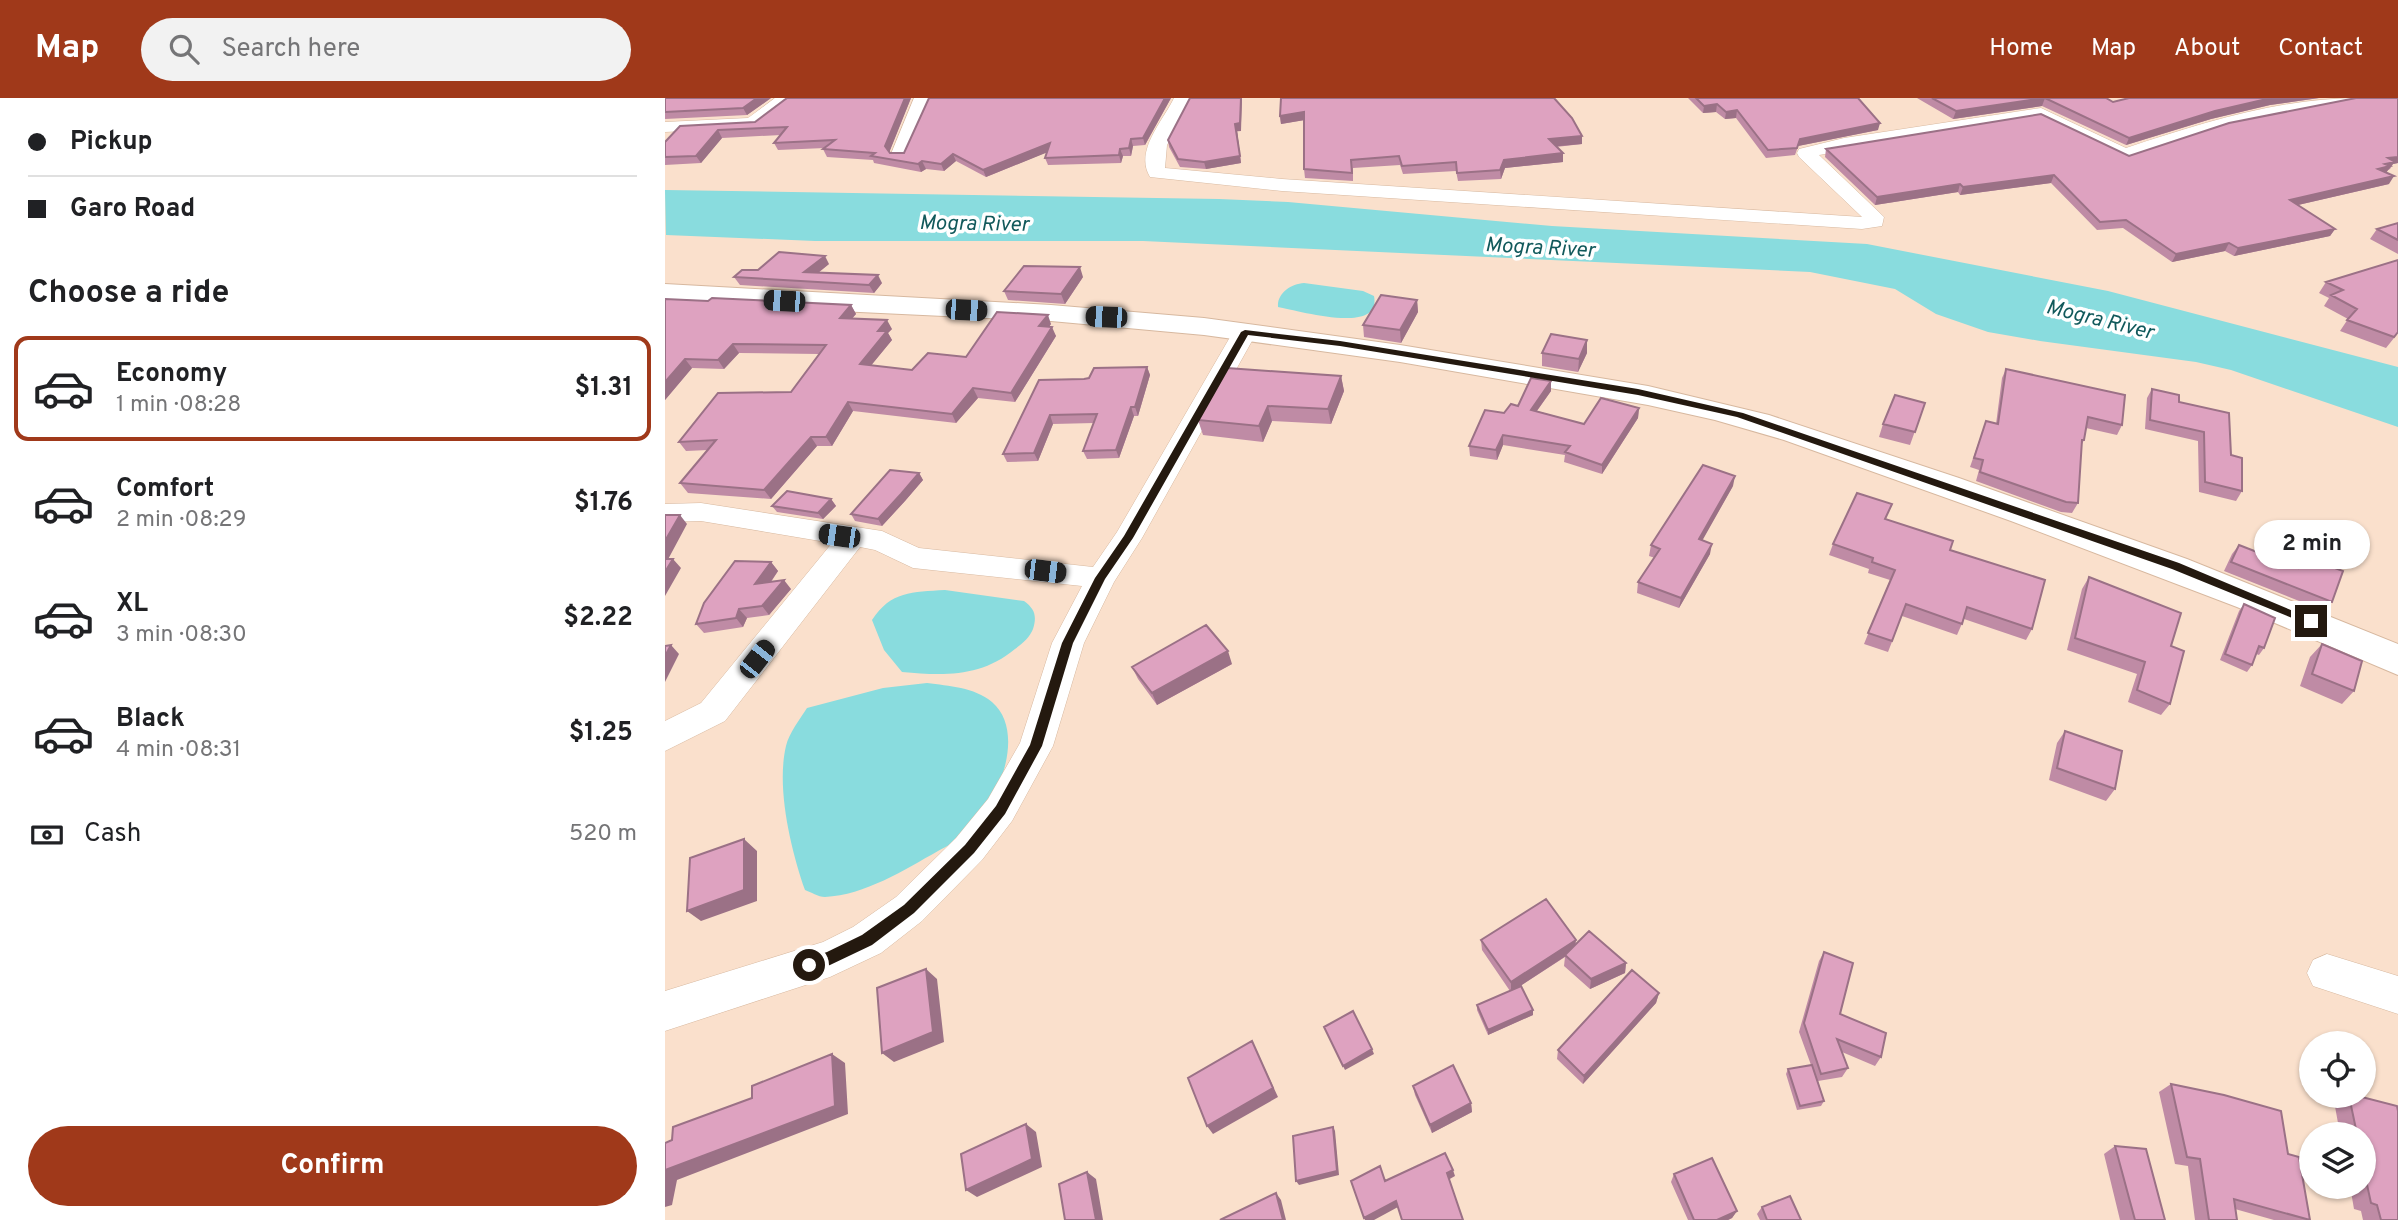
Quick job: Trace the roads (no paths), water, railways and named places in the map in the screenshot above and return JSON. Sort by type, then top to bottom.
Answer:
[{"type":"street","points":[[665,127],[753,123],[786,98]]},
{"type":"street","points":[[900,154],[923,98]]},
{"type":"street","points":[[1183,98],[1157,147],[1154,163],[1157,173],[1282,185],[1863,223],[1875,222],[1874,217],[1806,153],[1854,142],[2041,113],[2125,155],[2221,123],[2351,98]]},
{"type":"street","points":[[665,292],[732,298],[1106,317],[1340,343],[1638,392],[1740,415],[2175,566],[2311,621],[2398,660]]},
{"type":"street","points":[[665,1011],[830,958],[867,940],[909,909],[969,849],[1000,810],[1036,746],[1068,643],[1101,578],[1128,538],[1245,332]]},
{"type":"street","points":[[665,513],[701,512],[881,541],[913,558],[1101,578]]},
{"type":"street","points":[[665,737],[713,712],[853,537]]},
{"type":"street","points":[[2327,973],[2398,995]]},
{"type":"water","name":"Mogra River","points":[[665,190],[1288,202],[1552,226],[1867,244],[2108,291],[2398,367],[2398,427],[2231,370],[2196,362],[1988,332],[1936,314],[1895,289],[1810,272],[1143,241],[815,241],[666,235]]},
{"type":"water","points":[[1304,283],[1363,291],[1374,296],[1373,308],[1365,315],[1336,318],[1278,307],[1280,297],[1286,290]]},
{"type":"water","points":[[945,590],[1024,601],[1034,613],[1032,632],[1023,643],[1002,658],[976,670],[948,674],[902,672],[884,650],[872,620],[879,610],[895,598],[912,593]]},
{"type":"water","points":[[927,683],[977,693],[992,702],[1003,716],[1008,733],[1008,751],[1004,771],[987,808],[959,840],[869,887],[822,897],[805,890],[790,838],[784,799],[783,763],[787,741],[795,726],[807,708],[883,688]]}]
